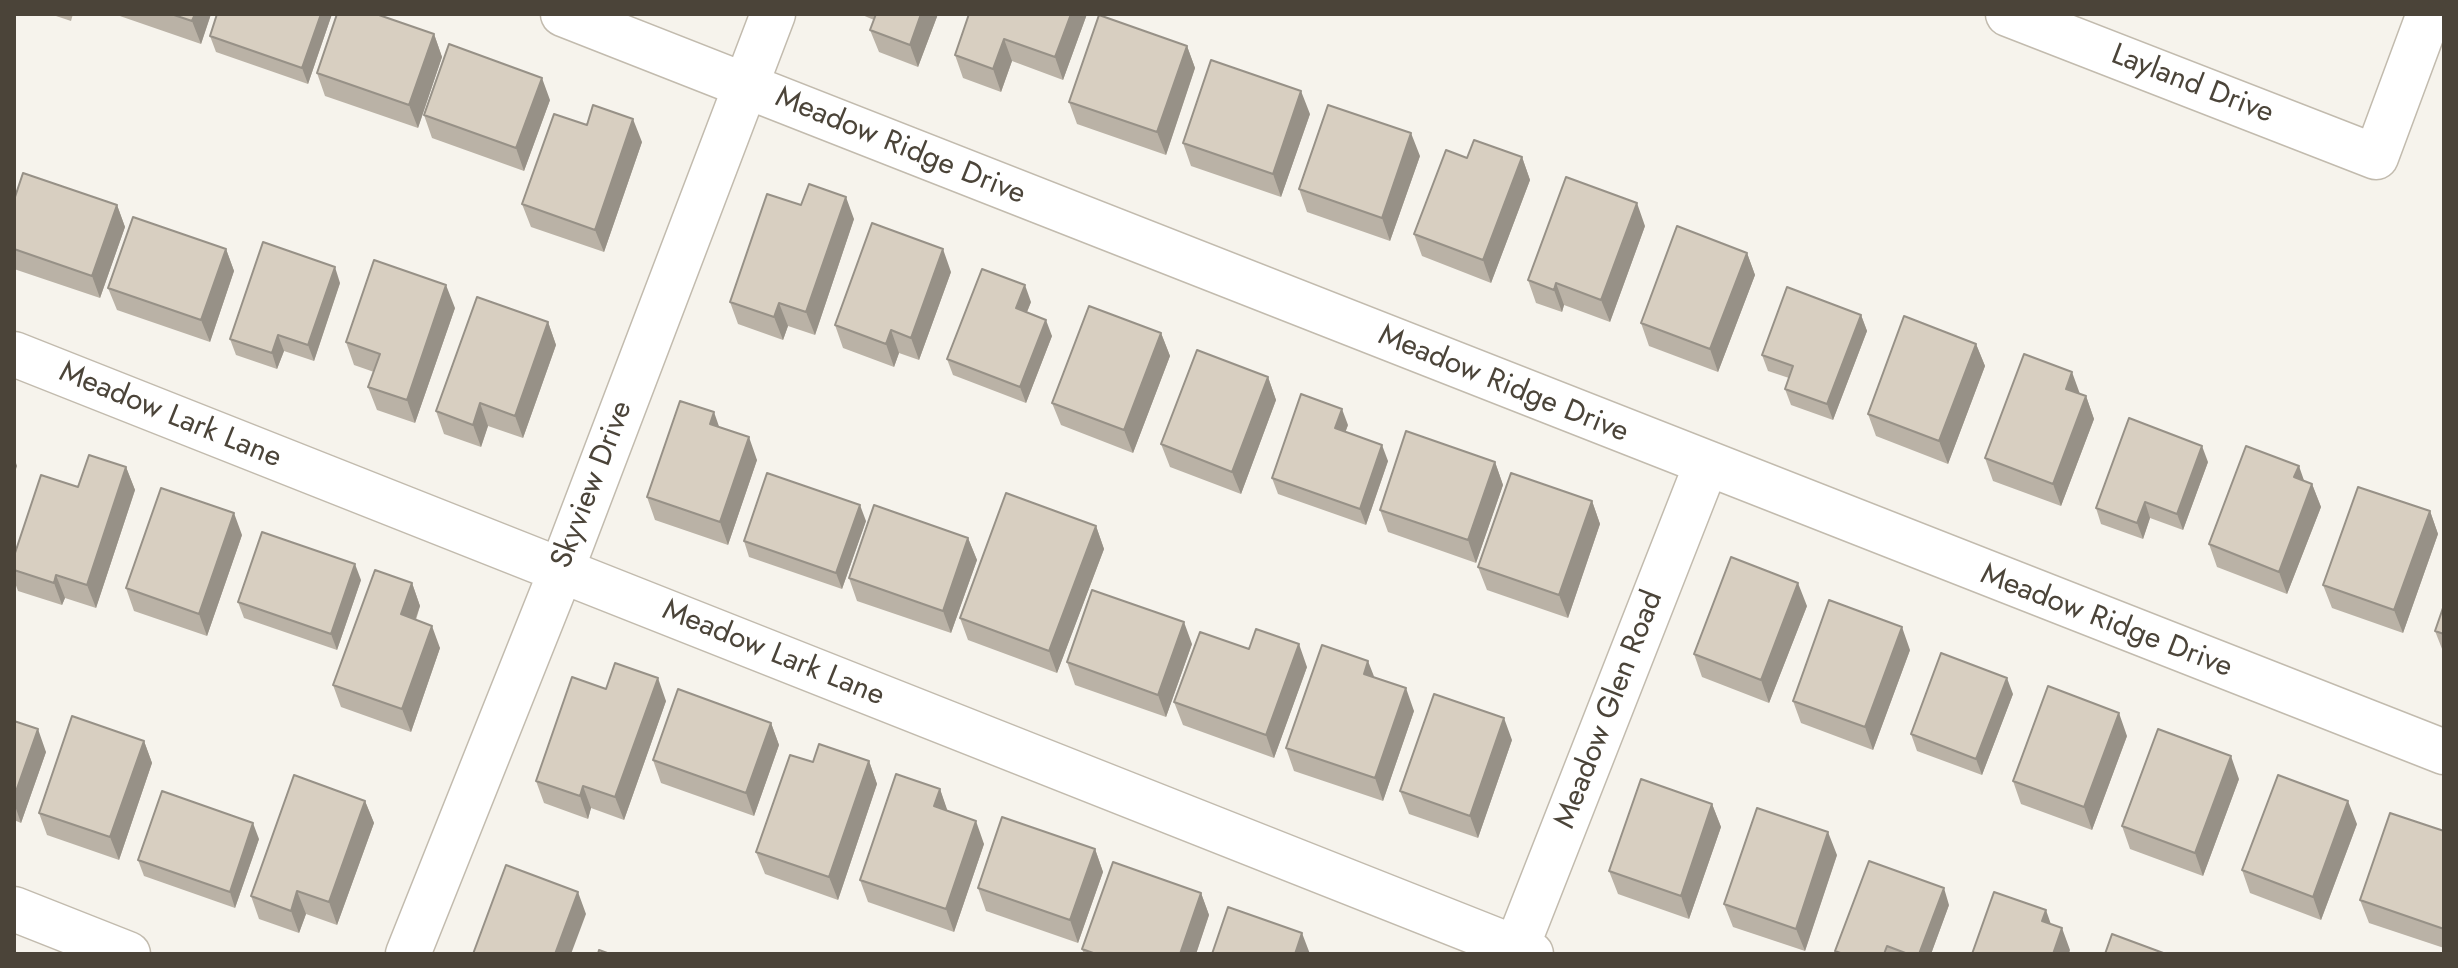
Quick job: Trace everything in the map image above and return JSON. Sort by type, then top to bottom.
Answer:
[{"type":"street","name":"Meadow Ridge Drive","points":[[563,14],[2444,752]]},
{"type":"street","name":"Skyview Drive","points":[[408,954],[561,571],[773,14]]},
{"type":"street","name":"Layland Drive","points":[[2008,14],[2376,157],[2429,14]]},
{"type":"street","name":"Meadow Lark Lane","points":[[14,354],[1521,952]]},
{"type":"street","name":"Meadow Glen Road","points":[[1521,952],[1706,465]]},
{"type":"street","points":[[14,909],[128,954]]},
{"type":"building","points":[[171,14],[195,14],[192,21]]},
{"type":"building","points":[[217,14],[321,14],[302,68],[210,36]]},
{"type":"building","points":[[337,14],[376,14],[434,34],[409,105],[317,73]]},
{"type":"building","points":[[876,14],[921,14],[910,45],[870,30]]},
{"type":"building","points":[[969,14],[1071,14],[1055,57],[1004,39],[993,69],[955,55]]},
{"type":"building","points":[[1099,15],[1187,46],[1157,132],[1069,102]]},
{"type":"building","points":[[449,44],[542,78],[516,148],[424,115]]},
{"type":"building","points":[[1211,60],[1301,91],[1273,174],[1183,143]]},
{"type":"building","points":[[593,105],[633,119],[595,230],[522,204],[554,114],[587,125]]},
{"type":"building","points":[[1328,105],[1411,133],[1382,218],[1299,189]]},
{"type":"building","points":[[1474,140],[1522,157],[1483,260],[1414,234],[1446,150],[1467,158]]},
{"type":"building","points":[[23,173],[117,205],[92,276],[14,249],[14,200]]},
{"type":"building","points":[[1566,177],[1637,203],[1601,300],[1556,283],[1554,290],[1528,280]]},
{"type":"building","points":[[809,184],[846,197],[806,312],[779,303],[774,317],[730,302],[767,194],[801,205]]},
{"type":"building","points":[[133,217],[226,249],[201,320],[108,288]]},
{"type":"building","points":[[872,223],[943,249],[911,338],[891,330],[886,344],[835,325]]},
{"type":"building","points":[[1677,226],[1747,253],[1710,349],[1641,323]]},
{"type":"building","points":[[263,242],[335,267],[308,345],[278,335],[272,353],[230,339]]},
{"type":"building","points":[[374,260],[446,285],[407,400],[368,387],[380,354],[346,342]]},
{"type":"building","points":[[982,269],[1025,285],[1016,308],[1046,320],[1020,387],[947,359]]},
{"type":"building","points":[[1787,287],[1861,315],[1827,404],[1785,389],[1793,366],[1762,355]]},
{"type":"building","points":[[477,297],[548,322],[515,416],[480,403],[473,425],[436,411]]},
{"type":"building","points":[[1089,306],[1161,333],[1124,430],[1052,403]]},
{"type":"building","points":[[1904,316],[1976,344],[1939,441],[1868,414]]},
{"type":"building","points":[[1197,350],[1268,377],[1232,472],[1161,444]]},
{"type":"building","points":[[2024,354],[2072,372],[2066,389],[2086,396],[2053,484],[1985,458]]},
{"type":"building","points":[[1301,394],[1342,409],[1335,428],[1382,445],[1360,509],[1272,478]]},
{"type":"building","points":[[680,401],[714,412],[710,424],[749,437],[720,522],[647,497]]},
{"type":"building","points":[[2129,418],[2202,446],[2177,514],[2145,502],[2137,523],[2096,508]]},
{"type":"building","points":[[1406,431],[1495,462],[1468,540],[1380,510]]},
{"type":"building","points":[[2246,446],[2299,466],[2294,477],[2312,484],[2279,572],[2209,544]]},
{"type":"building","points":[[89,455],[126,467],[87,585],[56,575],[54,583],[14,570],[14,556],[41,475],[78,487]]},
{"type":"building","points":[[767,473],[860,505],[836,573],[744,541]]},
{"type":"building","points":[[1511,473],[1592,501],[1559,595],[1478,567]]},
{"type":"building","points":[[2358,487],[2430,511],[2394,610],[2323,585]]},
{"type":"building","points":[[161,488],[234,513],[199,614],[126,588]]},
{"type":"building","points":[[1006,493],[1096,526],[1049,651],[960,618]]},
{"type":"building","points":[[874,505],[968,538],[943,611],[849,578]]},
{"type":"building","points":[[262,532],[355,564],[331,634],[238,602]]},
{"type":"building","points":[[1731,557],[1798,583],[1761,680],[1694,654]]},
{"type":"building","points":[[375,570],[412,583],[401,614],[432,626],[402,709],[333,685]]},
{"type":"building","points":[[1092,590],[1184,622],[1158,695],[1067,662]]},
{"type":"building","points":[[1829,600],[1902,627],[1865,727],[1793,701]]},
{"type":"building","points":[[2444,605],[2444,634],[2435,631]]},
{"type":"building","points":[[1256,629],[1299,644],[1266,735],[1174,702],[1200,632],[1249,649]]},
{"type":"building","points":[[1322,645],[1368,661],[1364,674],[1406,688],[1375,778],[1286,748]]},
{"type":"building","points":[[1941,653],[2007,678],[1976,759],[1911,734]]},
{"type":"building","points":[[615,663],[658,678],[615,797],[583,786],[580,796],[536,781],[572,677],[606,689]]},
{"type":"building","points":[[2048,686],[2119,713],[2084,807],[2013,781]]},
{"type":"building","points":[[678,689],[771,723],[746,793],[653,760]]},
{"type":"building","points":[[1434,694],[1504,718],[1470,816],[1400,791]]},
{"type":"building","points":[[72,716],[144,741],[110,837],[39,813]]},
{"type":"building","points":[[14,721],[38,729],[14,797]]},
{"type":"building","points":[[2158,729],[2231,756],[2195,853],[2122,826]]},
{"type":"building","points":[[819,744],[869,761],[829,877],[756,852],[790,755],[813,762]]},
{"type":"building","points":[[896,774],[940,789],[934,806],[976,821],[946,909],[860,880]]},
{"type":"building","points":[[294,775],[365,801],[329,902],[297,891],[291,911],[251,896]]},
{"type":"building","points":[[2278,775],[2348,801],[2313,897],[2242,870]]},
{"type":"building","points":[[1641,779],[1712,804],[1681,896],[1609,871]]},
{"type":"building","points":[[162,791],[253,823],[230,892],[138,860]]},
{"type":"building","points":[[1757,808],[1828,832],[1796,929],[1724,904]]},
{"type":"building","points":[[2390,813],[2444,831],[2444,929],[2360,900]]},
{"type":"building","points":[[1002,817],[1095,849],[1070,920],[978,888]]},
{"type":"building","points":[[1869,861],[1944,888],[1919,954],[1908,954],[1887,946],[1884,954],[1843,954],[1835,951]]},
{"type":"building","points":[[1113,862],[1201,893],[1180,954],[1096,954],[1082,949]]},
{"type":"building","points":[[506,865],[578,892],[555,954],[473,954]]},
{"type":"building","points":[[1994,892],[2046,910],[2042,921],[2062,928],[2053,954],[1972,954]]},
{"type":"building","points":[[1228,907],[1302,933],[1295,954],[1212,954]]},
{"type":"building","points":[[2112,934],[2166,954],[2105,954]]}]
